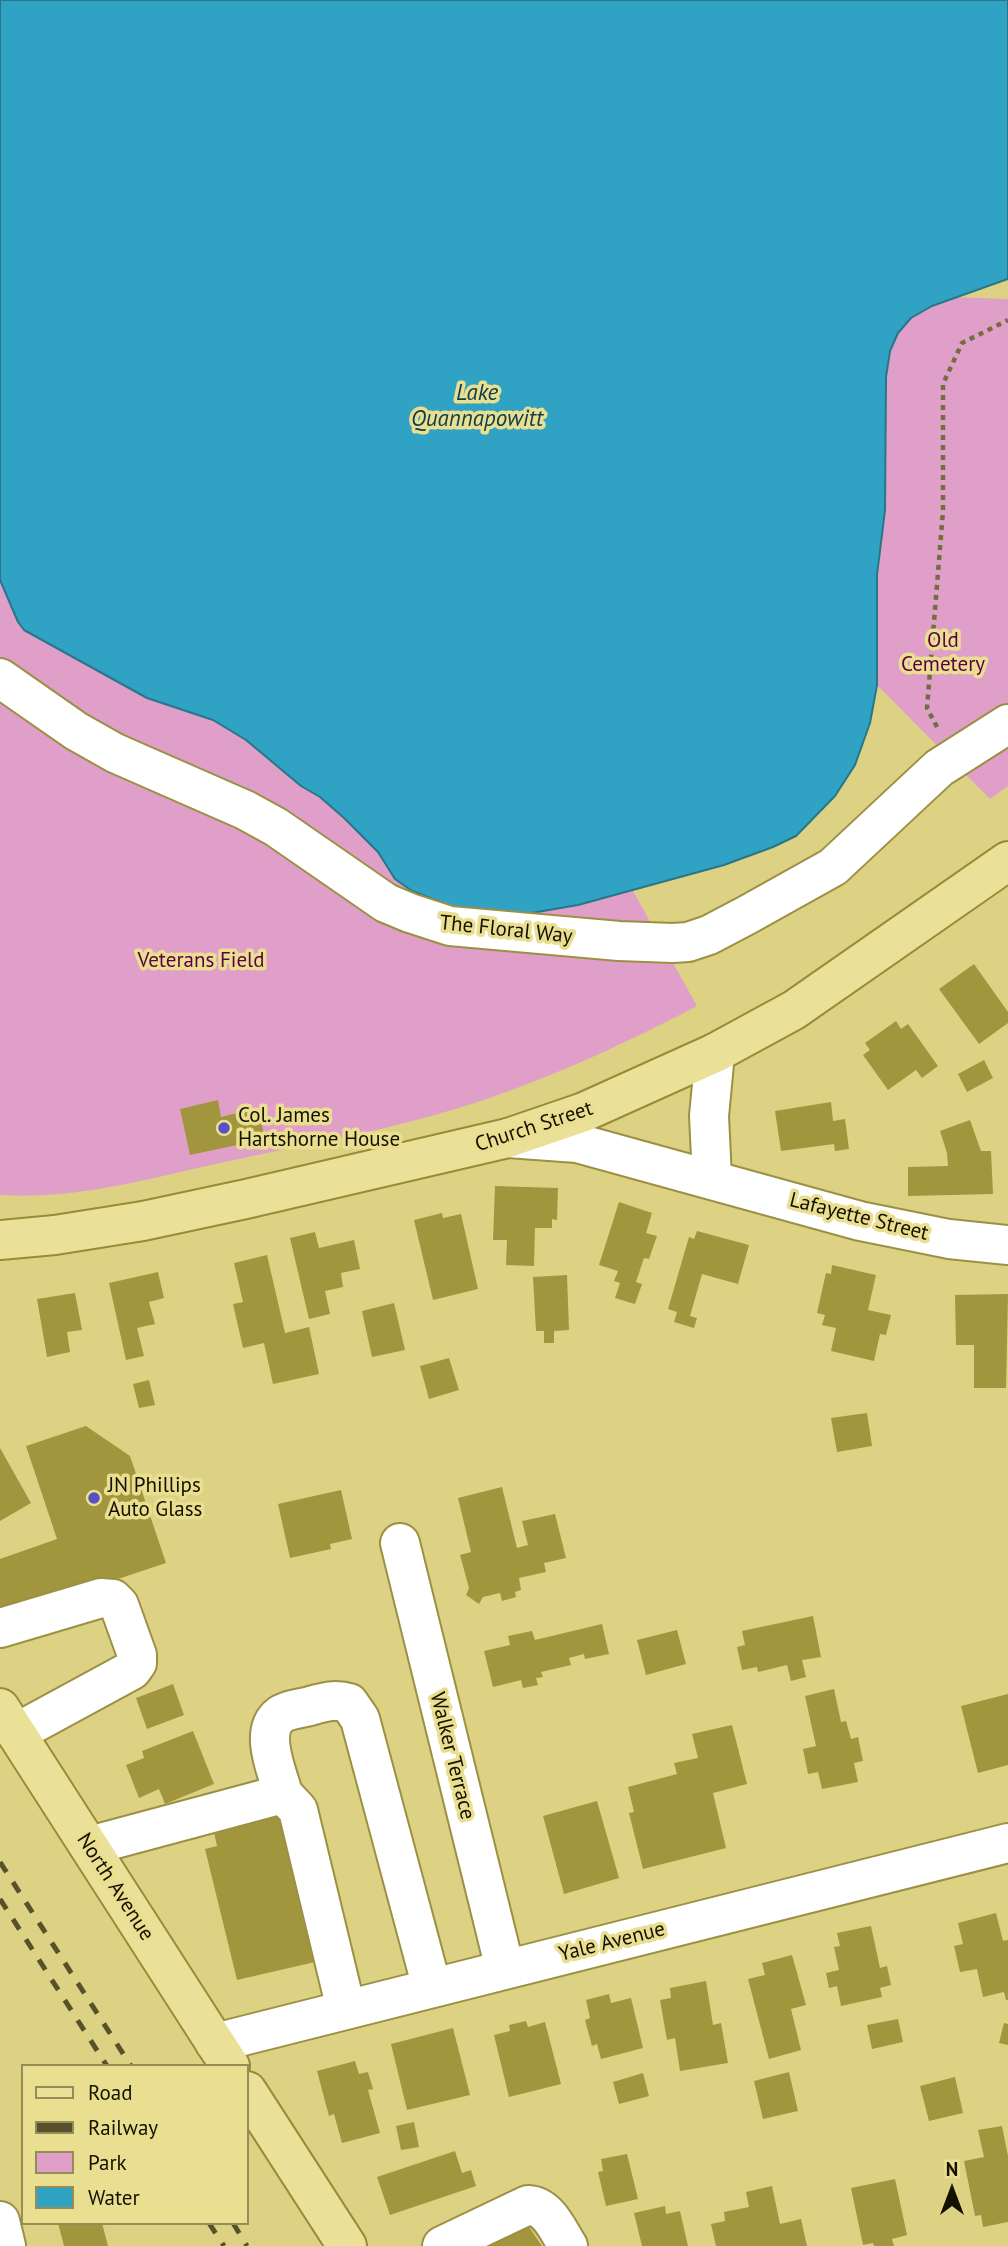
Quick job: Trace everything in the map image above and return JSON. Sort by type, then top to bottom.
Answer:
[{"type":"main road","name":"Church Street","points":[[0,1240],[55,1235],[143,1221],[345,1177],[508,1138],[584,1112],[715,1053],[794,1010],[1008,861]]},
{"type":"main road","name":"North Avenue","points":[[8,1721],[223,2054]]},
{"type":"main road","points":[[248,2093],[347,2246]]},
{"type":"street","name":"The Floral Way","points":[[0,678],[76,731],[115,753],[245,810],[276,827],[386,903],[450,926],[619,941],[688,942],[709,936],[747,915],[833,867],[897,804],[939,768],[1008,724]]},
{"type":"street","points":[[712,1178],[709,1116],[715,1053]]},
{"type":"street","name":"Lafayette Street","points":[[508,1138],[577,1143],[888,1227],[949,1239],[1008,1245]]},
{"type":"street","name":"Walker Terrace","points":[[400,1543],[505,1969]]},
{"type":"street","points":[[0,1628],[102,1598],[110,1598],[119,1605],[137,1656],[137,1663],[132,1670],[8,1721]]},
{"type":"street","points":[[345,2009],[298,1810],[283,1794],[269,1737],[273,1723],[283,1713],[298,1709],[334,1700],[349,1703],[359,1713],[432,1987]]},
{"type":"street","points":[[89,1846],[283,1794]]},
{"type":"street","name":"Yale Avenue","points":[[223,2054],[345,2009],[1008,1843]]},
{"type":"street","points":[[442,2246],[524,2205],[532,2205],[545,2211],[568,2246]]},
{"type":"street","points":[[0,2221],[6,2246]]},
{"type":"path","points":[[953,759],[927,708],[943,511],[943,384],[962,343],[1008,320]]},
{"type":"green space","name":"Old Cemetery","points":[[953,297],[1008,299],[1008,786],[990,799],[877,685],[877,575],[889,360],[898,334],[913,317]]},
{"type":"green space","name":"Veterans Field","points":[[0,580],[24,630],[147,698],[213,720],[246,740],[301,786],[320,797],[378,852],[385,865],[514,916],[578,905],[633,891],[697,1006],[634,1038],[537,1080],[471,1104],[411,1121],[111,1187],[28,1196],[0,1195]]},
{"type":"water","name":"Lake Quannapowitt","points":[[0,0],[1008,0],[1008,279],[932,306],[911,318],[898,333],[890,351],[886,377],[885,510],[877,575],[877,685],[870,723],[855,765],[835,796],[796,836],[724,865],[578,905],[514,916],[458,909],[412,891],[395,879],[378,852],[344,818],[246,740],[213,720],[147,698],[24,630],[0,580]]},
{"type":"building","points":[[974,964],[1008,1012],[1008,1023],[979,1044],[939,989]]},
{"type":"building","points":[[896,1021],[901,1029],[908,1024],[938,1066],[922,1078],[916,1070],[888,1090],[863,1055],[870,1050],[865,1043]]},
{"type":"building","points":[[984,1060],[993,1078],[967,1092],[958,1074]]},
{"type":"building","name":"Col. James Hartshorne House","points":[[218,1100],[221,1117],[258,1108],[265,1139],[190,1155],[180,1109]]},
{"type":"building","points":[[831,1102],[833,1121],[845,1119],[849,1149],[835,1151],[834,1144],[781,1151],[775,1111]]},
{"type":"building","points":[[970,1120],[981,1151],[991,1151],[993,1194],[908,1196],[908,1167],[948,1166],[940,1131]]},
{"type":"building","points":[[495,1186],[558,1188],[557,1220],[552,1219],[552,1228],[535,1228],[534,1266],[506,1265],[507,1240],[493,1240]]},
{"type":"building","points":[[619,1202],[652,1213],[646,1233],[657,1236],[649,1259],[644,1258],[636,1282],[642,1284],[635,1304],[615,1298],[620,1283],[614,1281],[618,1271],[599,1265]]},
{"type":"building","points":[[442,1213],[443,1218],[461,1214],[478,1289],[433,1300],[414,1220]]},
{"type":"building","points":[[697,1231],[749,1245],[738,1284],[702,1274],[690,1316],[697,1318],[694,1328],[674,1322],[677,1312],[668,1309],[689,1237],[694,1239]]},
{"type":"building","points":[[315,1232],[319,1248],[354,1240],[360,1269],[341,1273],[343,1287],[325,1291],[330,1314],[309,1319],[290,1238]]},
{"type":"building","points":[[267,1255],[285,1333],[309,1327],[319,1374],[273,1384],[264,1343],[243,1348],[233,1304],[243,1302],[234,1263]]},
{"type":"building","points":[[832,1265],[876,1275],[868,1310],[891,1315],[886,1335],[880,1334],[874,1361],[831,1351],[836,1328],[822,1325],[825,1315],[817,1313],[826,1273],[831,1274]]},
{"type":"building","points":[[158,1272],[164,1298],[149,1302],[155,1324],[137,1328],[144,1356],[126,1360],[109,1283]]},
{"type":"building","points":[[567,1275],[569,1330],[554,1331],[554,1343],[544,1343],[544,1331],[536,1331],[533,1277]]},
{"type":"building","points":[[75,1293],[82,1330],[67,1332],[70,1352],[47,1357],[37,1299]]},
{"type":"building","points":[[1008,1294],[1006,1388],[974,1388],[974,1345],[956,1345],[955,1295]]},
{"type":"building","points":[[394,1303],[405,1350],[372,1357],[362,1311]]},
{"type":"building","points":[[449,1358],[459,1390],[429,1399],[420,1366]]},
{"type":"building","points":[[149,1380],[155,1405],[139,1408],[133,1384]]},
{"type":"building","points":[[867,1413],[872,1446],[837,1452],[831,1418]]},
{"type":"building","name":"JN Phillips Auto Glass","points":[[86,1426],[130,1456],[166,1563],[4,1617],[0,1605],[0,1559],[57,1539],[26,1446]]},
{"type":"building","points":[[0,1448],[31,1503],[0,1521]]},
{"type":"building","points":[[502,1487],[517,1548],[528,1545],[522,1521],[555,1514],[566,1558],[544,1563],[546,1572],[519,1578],[521,1590],[515,1592],[516,1597],[502,1601],[500,1593],[483,1597],[479,1604],[466,1595],[469,1588],[460,1555],[471,1552],[458,1498]]},
{"type":"building","points":[[341,1490],[352,1539],[330,1544],[331,1549],[290,1558],[278,1504]]},
{"type":"building","points":[[813,1616],[821,1657],[802,1660],[806,1677],[791,1681],[787,1665],[758,1672],[757,1667],[742,1670],[737,1647],[745,1645],[742,1631]]},
{"type":"building","points":[[602,1624],[609,1654],[585,1659],[584,1654],[569,1658],[571,1665],[541,1672],[543,1677],[536,1678],[538,1685],[523,1688],[521,1680],[493,1687],[484,1651],[510,1645],[508,1636],[532,1631],[535,1640]]},
{"type":"building","points":[[677,1630],[686,1664],[646,1675],[637,1640]]},
{"type":"building","points":[[173,1684],[184,1715],[147,1729],[136,1698]]},
{"type":"building","points":[[834,1689],[841,1722],[846,1721],[851,1739],[858,1737],[863,1761],[854,1763],[858,1782],[822,1789],[818,1772],[808,1774],[803,1749],[816,1746],[805,1696]]},
{"type":"building","points":[[1008,1694],[1008,1765],[978,1773],[961,1706]]},
{"type":"building","points":[[732,1725],[747,1784],[713,1793],[726,1848],[643,1869],[629,1813],[634,1812],[628,1787],[677,1774],[674,1763],[698,1758],[692,1734]]},
{"type":"building","points":[[193,1731],[214,1784],[165,1804],[159,1789],[139,1798],[126,1765],[144,1758],[142,1751]]},
{"type":"building","points":[[597,1801],[619,1878],[564,1894],[543,1816]]},
{"type":"building","points":[[277,1807],[315,1962],[237,1980],[205,1849],[217,1846],[212,1823]]},
{"type":"building","points":[[996,1913],[1003,1941],[1008,1940],[1008,2000],[1004,1992],[983,1997],[977,1969],[960,1972],[954,1946],[963,1944],[958,1923]]},
{"type":"building","points":[[871,1926],[880,1968],[887,1966],[891,1985],[880,1988],[882,1997],[841,2006],[837,1986],[829,1988],[826,1973],[839,1970],[834,1947],[840,1946],[837,1933]]},
{"type":"building","points":[[792,1955],[806,2005],[791,2009],[801,2050],[769,2059],[748,1979],[765,1975],[762,1963]]},
{"type":"building","points":[[706,1981],[713,2025],[721,2023],[728,2063],[680,2071],[675,2038],[667,2040],[660,2000],[671,1998],[670,1988]]},
{"type":"building","points":[[609,1994],[611,2003],[631,1998],[643,2048],[601,2059],[597,2044],[592,2046],[585,2020],[590,2018],[586,2000]]},
{"type":"building","points":[[898,2019],[903,2042],[872,2049],[867,2025]]},
{"type":"building","points":[[526,2021],[528,2027],[545,2022],[561,2084],[509,2097],[494,2035],[510,2031],[509,2025]]},
{"type":"building","points":[[1004,2023],[1008,2024],[1008,2045],[999,2043]]},
{"type":"building","points":[[453,2028],[470,2095],[407,2110],[391,2044]]},
{"type":"building","points":[[355,2061],[359,2074],[368,2072],[373,2089],[368,2090],[380,2133],[342,2143],[334,2114],[329,2116],[317,2071]]},
{"type":"building","points":[[789,2072],[798,2111],[763,2119],[754,2081]]},
{"type":"building","points":[[643,2073],[649,2096],[619,2104],[613,2082]]},
{"type":"building","points":[[955,2077],[963,2113],[929,2121],[920,2086]]},
{"type":"building","points":[[414,2122],[419,2147],[401,2150],[396,2126]]},
{"type":"building","points":[[1002,2126],[1008,2156],[1008,2222],[983,2227],[981,2215],[975,2216],[964,2161],[984,2157],[978,2130]]},
{"type":"building","points":[[455,2151],[462,2173],[471,2170],[476,2186],[390,2215],[377,2177]]},
{"type":"building","points":[[627,2154],[638,2199],[606,2206],[598,2172],[603,2171],[601,2159]]},
{"type":"building","points":[[895,2179],[907,2235],[892,2239],[894,2246],[874,2246],[873,2243],[863,2245],[851,2188]]},
{"type":"building","points":[[772,2186],[780,2224],[801,2219],[807,2246],[716,2246],[711,2224],[725,2221],[724,2212],[749,2207],[746,2192]]},
{"type":"building","points":[[665,2206],[666,2214],[680,2211],[688,2246],[642,2246],[634,2213]]},
{"type":"building","points":[[525,2221],[542,2246],[488,2246]]},
{"type":"building","points":[[59,2225],[103,2225],[108,2246],[64,2246]]},
{"type":"railway","points":[[0,1862],[130,2064]]},
{"type":"railway","points":[[0,1899],[106,2064]]},
{"type":"railway","points":[[210,2225],[224,2246]]},
{"type":"railway","points":[[234,2225],[247,2246]]},
{"type":"place","name":"Col. James Hartshorne House","points":[[224,1128]]},
{"type":"place","name":"JN Phillips Auto Glass","points":[[94,1498]]}]
